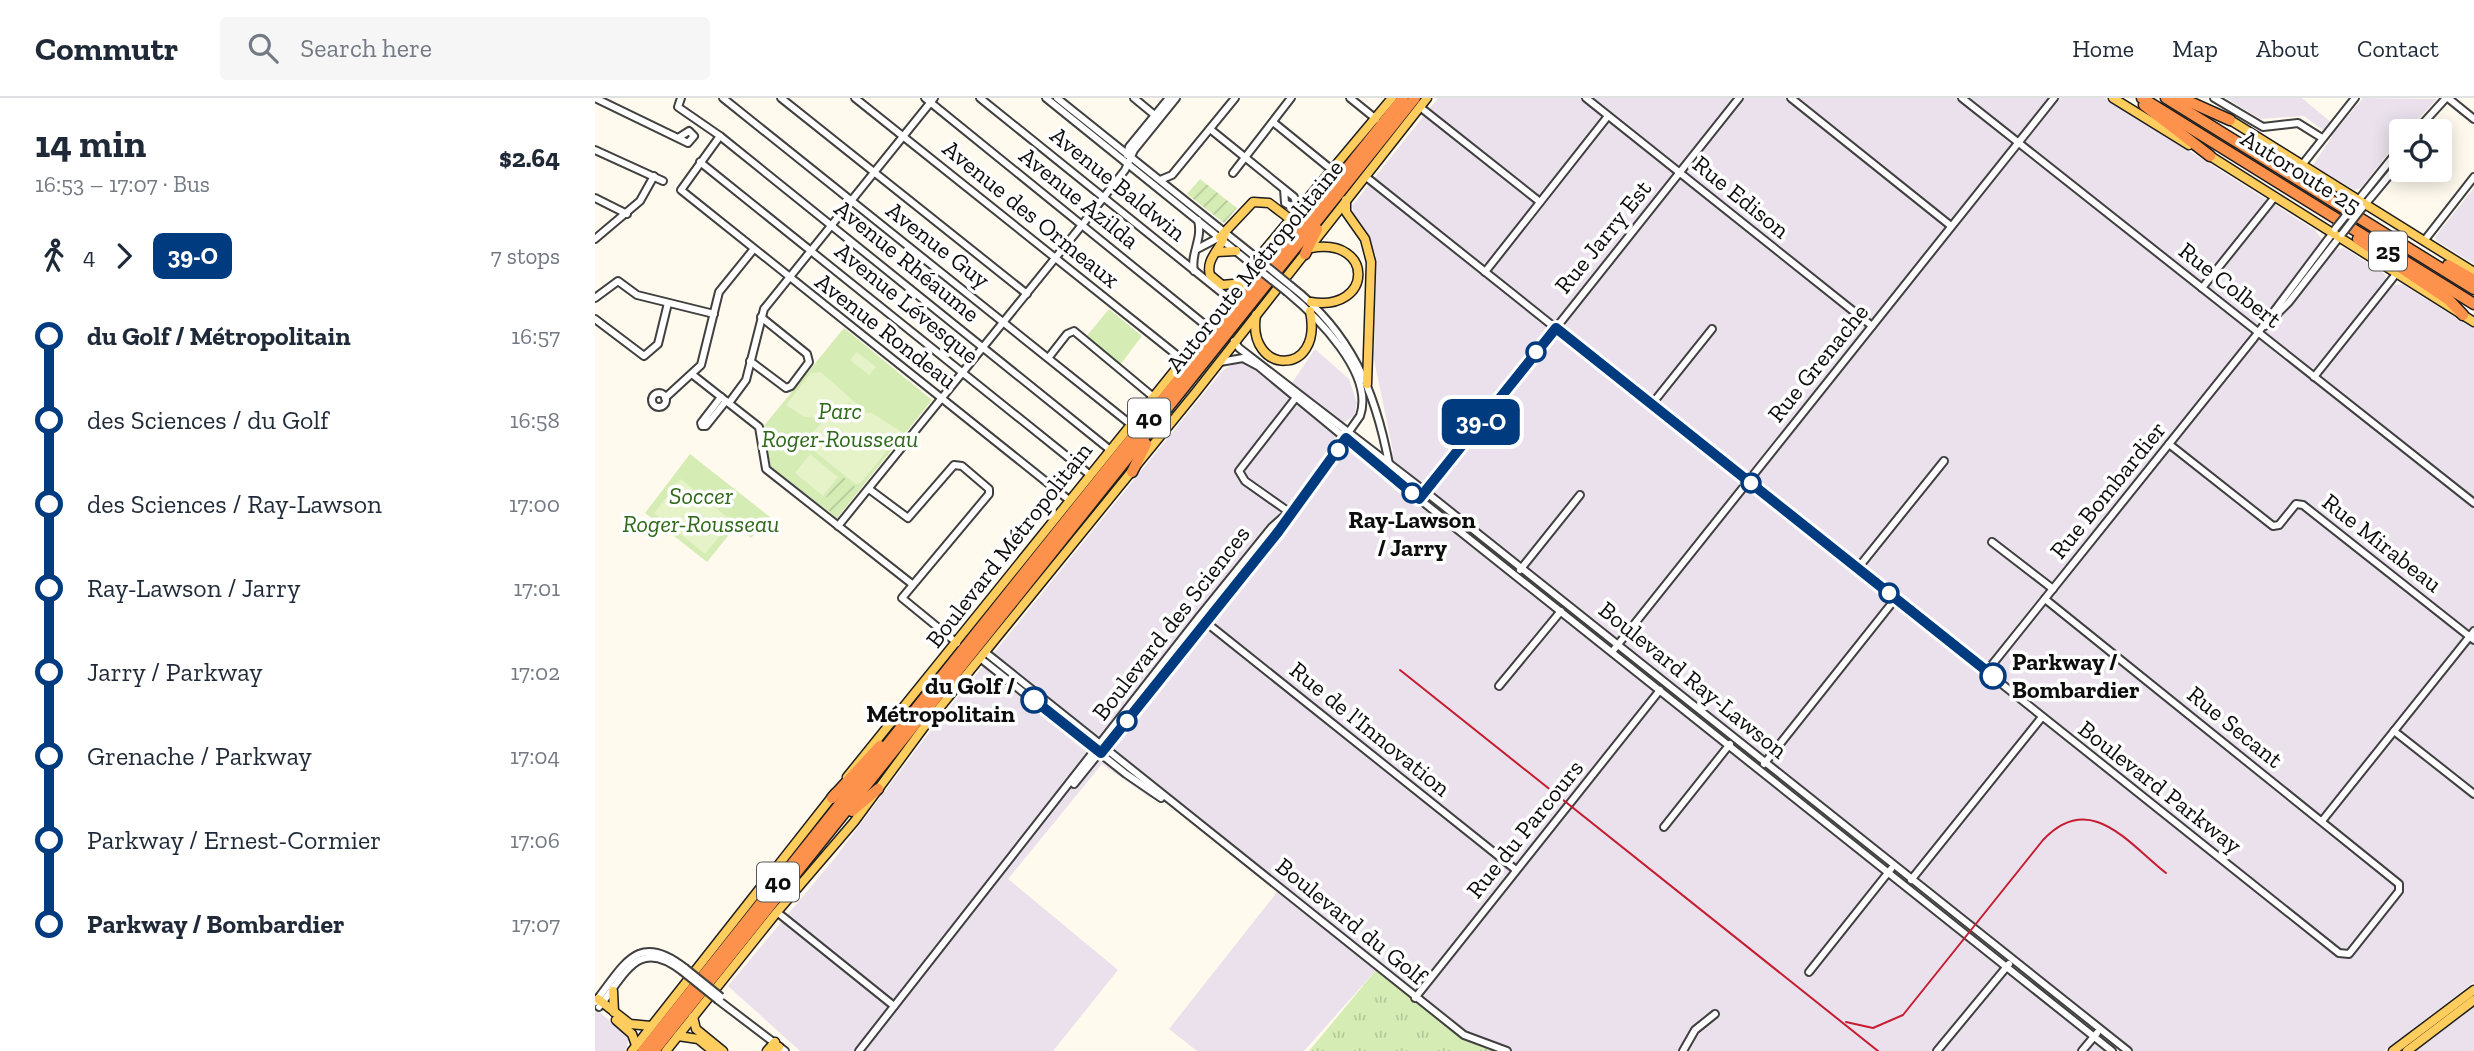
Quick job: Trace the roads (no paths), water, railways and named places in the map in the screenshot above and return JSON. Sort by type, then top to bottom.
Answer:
[{"type":"highway","name":"Autoroute Métropolitaine","points":[[637,1049],[912,714],[1403,98]]},
{"type":"highway","points":[[2135,98],[2210,156]]},
{"type":"highway","name":"Autoroute 25","points":[[2142,98],[2474,304]]},
{"type":"highway","name":"Autoroute 25","points":[[2166,98],[2474,289]]},
{"type":"highway","points":[[2181,98],[2230,120]]},
{"type":"highway","name":"Autoroute Métropolitaine","points":[[655,1051],[1328,207],[1418,103]]},
{"type":"highway","points":[[1254,260],[1372,137]]},
{"type":"highway","points":[[2302,197],[2369,248],[2449,300],[2463,315]]},
{"type":"highway","points":[[2329,198],[2383,225],[2474,280]]},
{"type":"highway","points":[[1308,251],[1328,207]]},
{"type":"highway","points":[[1132,472],[1141,451],[1171,405]]},
{"type":"highway","points":[[832,798],[912,714]]},
{"type":"highway","points":[[833,827],[878,789]]},
{"type":"main road","name":"Boulevard Métropolitain","points":[[637,1049],[652,1026],[866,751],[957,643],[1151,395],[1231,300],[1244,283],[1254,260],[1392,98]]},
{"type":"main road","name":"Boulevard Métropolitain","points":[[666,1051],[777,912],[823,860],[982,655],[1308,251],[1418,103],[1427,98]]},
{"type":"main road","points":[[2113,98],[2337,234],[2474,322]]},
{"type":"main road","points":[[2195,98],[2302,164],[2360,204],[2474,272]]},
{"type":"main road","points":[[1346,200],[1346,212],[1365,239],[1371,262],[1367,384]]},
{"type":"main road","points":[[1244,283],[1225,286],[1213,280],[1208,266],[1223,236],[1253,202],[1269,202],[1290,219]]},
{"type":"main road","points":[[1256,315],[1254,333],[1260,348],[1270,357],[1286,360],[1301,355],[1310,344],[1313,331],[1310,306],[1341,302],[1354,290],[1358,275],[1354,260],[1344,249],[1331,245],[1308,251]]},
{"type":"main road","points":[[1216,251],[1236,251]]},
{"type":"main road","points":[[2393,1051],[2474,990]]},
{"type":"main road","points":[[613,991],[614,1012]]},
{"type":"main road","points":[[2407,1051],[2474,1000]]},
{"type":"main road","points":[[598,1003],[631,1032],[637,1049]]},
{"type":"main road","points":[[598,1003],[634,1026],[652,1026]]},
{"type":"main road","points":[[693,1017],[696,1029],[723,1051]]},
{"type":"main road","points":[[678,1036],[695,1038],[713,1051]]},
{"type":"main road","points":[[767,1051],[778,1047]]},
{"type":"street","points":[[595,98],[678,138]]},
{"type":"street","name":"Avenue Rhéaume","points":[[681,98],[678,107],[720,136],[1109,449]]},
{"type":"street","name":"Avenue Guy","points":[[723,98],[1129,423]]},
{"type":"street","points":[[781,98],[1027,294]]},
{"type":"street","name":"Avenue des Ormeaux","points":[[855,98],[1183,360]]},
{"type":"street","name":"Avenue Baldwin","points":[[980,98],[1231,300]]},
{"type":"street","points":[[1046,98],[1160,180],[1223,236],[1310,306],[1344,339],[1367,384],[1389,464]]},
{"type":"street","points":[[1057,98],[1198,220],[1223,236],[1236,251],[1254,260]]},
{"type":"street","points":[[1134,98],[1157,116]]},
{"type":"street","points":[[1157,116],[1168,98]]},
{"type":"street","points":[[838,526],[1104,197],[1128,158],[1129,147],[1176,98]]},
{"type":"street","points":[[1160,180],[1172,176],[1235,98]]},
{"type":"street","points":[[1233,173],[1291,98]]},
{"type":"street","points":[[1350,98],[1376,119]]},
{"type":"street","name":"Rue Edison","points":[[1586,98],[1872,326]]},
{"type":"street","name":"Rue Jarry Est","points":[[1419,499],[1739,98]]},
{"type":"street","points":[[1791,98],[1951,226]]},
{"type":"street","name":"Rue Colbert","points":[[1962,98],[2474,503]]},
{"type":"street","name":"Rue Grenache","points":[[1612,652],[2054,98]]},
{"type":"street","points":[[2214,98],[2263,127],[2298,123],[2322,138]]},
{"type":"street","points":[[2302,164],[2355,98]]},
{"type":"street","points":[[2428,119],[2447,98],[2474,119]]},
{"type":"street","points":[[725,400],[745,382],[761,317],[929,99]]},
{"type":"street","name":"Avenue Azilda","points":[[929,99],[1209,328]]},
{"type":"street","points":[[1418,103],[1540,202]]},
{"type":"street","points":[[2430,119],[2435,112]]},
{"type":"street","points":[[1485,272],[1608,116]]},
{"type":"street","points":[[1273,122],[1332,170]]},
{"type":"street","points":[[1210,129],[1284,189]]},
{"type":"street","points":[[700,162],[720,136]]},
{"type":"street","points":[[595,150],[663,181]]},
{"type":"street","name":"Avenue Rondeau","points":[[700,162],[681,190],[1069,500]]},
{"type":"street","name":"Avenue Lévesque","points":[[700,162],[1089,474]]},
{"type":"street","name":"Rue Bombardier","points":[[1987,671],[2337,234],[2389,164]]},
{"type":"street","name":"Rue Bombardier","points":[[2360,204],[2389,174]]},
{"type":"street","points":[[595,239],[641,201],[654,176]]},
{"type":"street","name":"Boulevard Parkway","points":[[1365,176],[2342,955],[2351,952],[2401,886]]},
{"type":"street","points":[[2424,240],[2474,177]]},
{"type":"street","points":[[595,198],[627,214]]},
{"type":"street","points":[[2202,288],[2274,198]]},
{"type":"street","points":[[1194,271],[1192,258],[1201,235],[1198,220]]},
{"type":"street","points":[[1197,249],[1223,236]]},
{"type":"street","points":[[665,398],[693,375],[702,363],[719,292],[753,250]]},
{"type":"street","points":[[2314,377],[2396,274]]},
{"type":"street","points":[[595,298],[618,281],[637,295],[714,314]]},
{"type":"street","points":[[595,319],[644,356],[651,353],[658,344],[668,303]]},
{"type":"street","name":"Boulevard des Sciences","points":[[859,1051],[1062,796],[1278,532],[1289,512],[1347,436],[1362,410],[1359,388],[1337,343],[1310,306]]},
{"type":"street","points":[[750,361],[786,388],[791,386],[809,362],[807,354],[761,317]]},
{"type":"street","points":[[1652,404],[1712,329]]},
{"type":"street","points":[[1049,357],[1067,334],[1074,331],[1151,395]]},
{"type":"street","name":"Boulevard Ray-Lawson","points":[[1234,341],[1419,499],[2110,1049]]},
{"type":"street","name":"Boulevard Ray-Lawson","points":[[1218,363],[1236,358],[1249,360],[1298,395]]},
{"type":"street","points":[[693,375],[759,427],[766,469],[912,584]]},
{"type":"street","points":[[1289,512],[1245,481],[1239,471],[1298,395]]},
{"type":"street","name":"Boulevard Ray-Lawson","points":[[1347,436],[1425,492],[2128,1051]]},
{"type":"street","name":"Rue Mirabeau","points":[[2169,444],[2273,526],[2279,525],[2296,504],[2303,505],[2472,636]]},
{"type":"street","points":[[1858,568],[1944,461]]},
{"type":"street","points":[[869,489],[908,518],[954,465],[962,466],[989,489],[989,494],[912,584],[902,601],[957,643]]},
{"type":"street","points":[[1516,576],[1580,495]]},
{"type":"street","name":"Boulevard des Sciences","points":[[1101,748],[1199,617],[1272,527],[1289,512]]},
{"type":"street","points":[[1472,541],[1478,534]]},
{"type":"street","points":[[1992,542],[2053,589]]},
{"type":"street","points":[[1759,770],[1896,598]]},
{"type":"street","name":"Rue Secant","points":[[2045,600],[2401,886]]},
{"type":"street","points":[[1499,686],[1566,604]]},
{"type":"street","name":"Rue de l'Innovation","points":[[1199,617],[1517,870]]},
{"type":"street","points":[[2322,821],[2472,636]]},
{"type":"street","name":"Boulevard du Golf","points":[[982,655],[1415,998],[1469,1038],[1507,1051]]},
{"type":"street","name":"Rue du Parcours","points":[[1415,998],[1666,683]]},
{"type":"street","points":[[1906,886],[2042,718]]},
{"type":"street","points":[[2395,731],[2474,794]]},
{"type":"street","points":[[1664,827],[1735,738]]},
{"type":"street","points":[[1809,972],[1894,865]]},
{"type":"street","points":[[777,912],[894,1006]]},
{"type":"street","points":[[598,1003],[632,958],[641,953],[664,953],[778,1047]]},
{"type":"street","points":[[598,1003],[613,991],[635,963],[644,957],[660,957],[684,970]]},
{"type":"street","points":[[1937,1051],[2006,966],[2014,960]]},
{"type":"street","points":[[1683,1051],[1695,1030],[1715,1014]]},
{"type":"street","points":[[2082,1051],[2100,1029]]},
{"type":"street","points":[[2110,1049],[2113,1039]]},
{"type":"railway","points":[[1400,670],[1878,1051]]},
{"type":"railway","points":[[1846,1022],[1873,1028],[1903,1015],[2043,840],[2060,826],[2077,820],[2108,826],[2166,873]]},
{"type":"place","name":"Ray-Lawson / Jarry","points":[[1412,493]]},
{"type":"place","name":"Parkway / Bombardier","points":[[1993,676]]},
{"type":"place","name":"du Golf / Métropolitain","points":[[1034,700]]},
{"type":"park label","name":"Parc Roger-Rousseau","points":[[840,425]]},
{"type":"park label","name":"Soccer Roger-Rousseau","points":[[701,510]]}]
